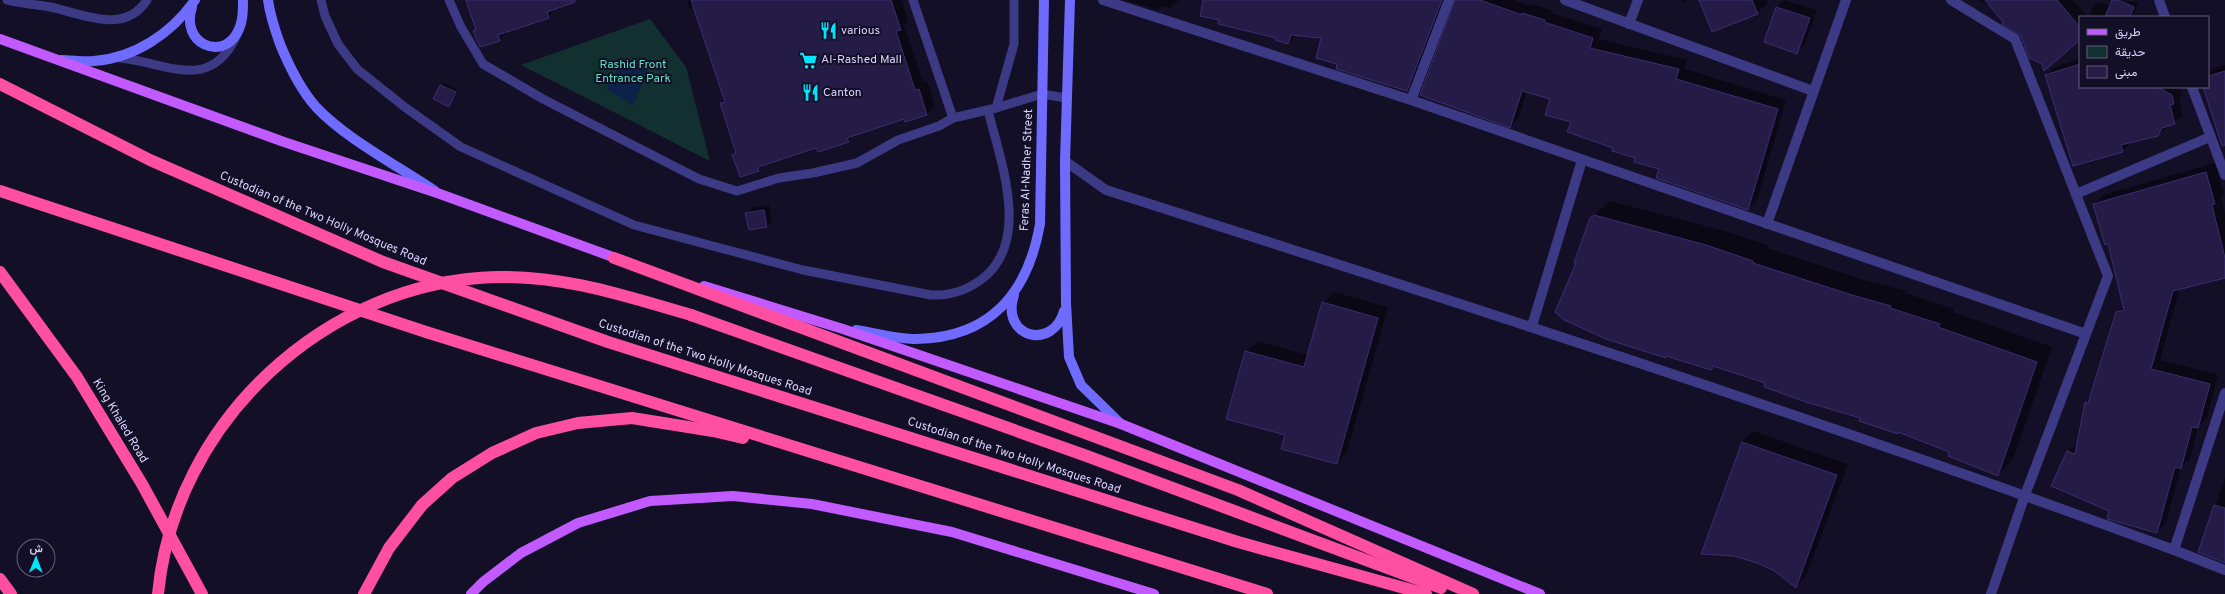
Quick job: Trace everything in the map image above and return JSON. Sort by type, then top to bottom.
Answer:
[{"type":"highway","name":"Custodian of the Two Holly Mosques Road","points":[[0,84],[150,160],[383,262],[608,342],[1238,542],[1426,594]]},
{"type":"highway","points":[[0,191],[418,329],[1267,594]]},
{"type":"highway","points":[[614,258],[1238,490],[1473,594]]},
{"type":"highway","name":"King Khaled Road","points":[[0,272],[77,377],[142,484],[202,594]]},
{"type":"highway","points":[[158,594],[165,552],[176,511],[198,464],[227,418],[260,380],[289,354],[321,331],[364,307],[395,295],[429,285],[455,280],[497,277],[539,279],[584,285],[691,315],[1084,455],[1457,594]]},
{"type":"highway","points":[[364,594],[389,548],[422,505],[452,478],[492,453],[536,433],[578,423],[632,418],[713,431],[843,461]]},
{"type":"highway","points":[[0,579],[12,594]]},
{"type":"main road","points":[[0,39],[284,142],[440,194],[614,258],[843,329],[1120,424],[1540,594]]},
{"type":"main road","points":[[471,594],[483,582],[522,553],[578,523],[650,501],[733,496],[812,504],[952,532],[1154,594]]},
{"type":"street","points":[[194,2],[189,17],[189,27],[192,36],[207,46],[226,45],[238,32],[242,21],[243,0]]},
{"type":"street","points":[[268,0],[274,27],[285,56],[297,81],[316,106],[336,126],[440,194]]},
{"type":"street","name":"Feras Al-Nadher Street","points":[[843,329],[916,339],[958,333],[979,323],[1000,310],[1014,293],[1030,266],[1040,224],[1044,0]]},
{"type":"street","points":[[1070,0],[1065,161],[1066,303],[1069,357],[1081,385],[1120,424]]},
{"type":"street","points":[[1103,0],[1411,100],[2086,334]]},
{"type":"street","points":[[1411,100],[1449,0]]},
{"type":"street","points":[[1565,0],[1813,91]]},
{"type":"street","points":[[1630,24],[1638,0]]},
{"type":"street","points":[[1767,224],[1846,0]]},
{"type":"street","points":[[1951,0],[2014,39],[2108,276],[2025,495],[1990,594]]},
{"type":"street","points":[[2159,0],[2165,16]]},
{"type":"street","points":[[53,59],[93,61],[120,58],[150,44],[171,27],[194,2]]},
{"type":"street","points":[[2192,88],[2225,175]]},
{"type":"street","points":[[2076,194],[2210,137]]},
{"type":"street","points":[[1532,326],[1582,160]]},
{"type":"street","points":[[1065,161],[1106,190],[1532,326],[2025,495],[2225,570]]},
{"type":"street","points":[[1014,293],[1011,304],[1013,323],[1022,331],[1032,334],[1051,332],[1058,325],[1066,303]]},
{"type":"street","points":[[2174,550],[2225,393]]},
{"type":"lane","points":[[7,0],[62,10],[89,18],[109,20],[132,14],[146,0]]},
{"type":"lane","points":[[35,5],[45,4],[52,0]]},
{"type":"lane","points":[[321,0],[325,16],[338,44],[357,69],[406,108],[462,147],[634,225],[803,270],[931,295],[946,296],[976,284],[990,273],[1006,243],[1010,207],[992,109],[1014,44],[1014,0]]},
{"type":"lane","points":[[449,0],[461,27],[483,64],[543,99],[699,179],[737,191],[779,178],[813,173],[857,163],[898,140],[939,126],[953,118],[992,109],[1042,94],[1066,98]]},
{"type":"lane","points":[[913,0],[953,118]]},
{"type":"lane","points":[[120,58],[135,59],[170,70],[187,71],[207,67],[222,58],[230,50],[238,32]]},
{"type":"green space","name":"Rashid Front Entrance Park","points":[[650,19],[686,67],[710,161],[521,65]]},
{"type":"water","points":[[625,59],[648,69],[633,106],[606,89]]},
{"type":"building","points":[[466,0],[575,0],[575,2],[547,12],[549,18],[498,35],[500,41],[480,47],[473,31],[476,30]]},
{"type":"building","name":"Al-Rashed Mall","points":[[691,0],[891,0],[901,30],[896,31],[915,90],[919,89],[927,115],[905,122],[904,119],[847,138],[849,142],[818,152],[816,148],[758,167],[759,171],[740,177],[732,155],[736,153],[720,103],[725,102]]},
{"type":"building","points":[[1203,0],[1442,0],[1407,91],[1336,69],[1337,64],[1316,58],[1321,38],[1291,35],[1288,44],[1275,40],[1276,38],[1218,24],[1219,20],[1200,16]]},
{"type":"building","points":[[1455,0],[1480,0],[1522,15],[1522,13],[1545,20],[1544,22],[1593,38],[1590,48],[1679,69],[1676,79],[1778,109],[1748,210],[1656,178],[1659,169],[1634,162],[1635,158],[1612,151],[1613,148],[1567,132],[1571,122],[1545,115],[1550,99],[1522,91],[1510,128],[1420,95]]},
{"type":"building","points":[[1699,0],[1752,0],[1758,14],[1712,32]]},
{"type":"building","points":[[1985,0],[2057,0],[2079,26],[2079,41],[2044,71],[2042,64],[2029,58],[2021,36],[2002,24],[2003,22]]},
{"type":"building","points":[[2112,0],[2118,0],[2134,7],[2130,16],[2105,16]]},
{"type":"building","points":[[1776,7],[1810,18],[1797,54],[1764,42]]},
{"type":"building","points":[[2079,64],[2079,88],[2160,88],[2172,95],[2174,104],[2170,105],[2175,124],[2162,128],[2158,136],[2121,145],[2123,152],[2073,166],[2045,75]]},
{"type":"building","points":[[2225,71],[2225,145],[2222,146],[2203,88],[2209,88],[2209,76]]},
{"type":"building","points":[[440,85],[456,92],[449,107],[433,99]]},
{"type":"building","points":[[2206,172],[2215,204],[2212,205],[2225,258],[2225,278],[2173,291],[2151,369],[2210,384],[2198,428],[2192,427],[2181,469],[2175,467],[2157,533],[2107,519],[2109,511],[2051,486],[2067,451],[2075,454],[2085,402],[2088,403],[2116,312],[2124,310],[2108,244],[2105,245],[2093,204]]},
{"type":"building","points":[[764,210],[767,227],[749,230],[745,213]]},
{"type":"building","points":[[1594,215],[1706,245],[1753,261],[1753,263],[1891,306],[1890,308],[1940,324],[1938,327],[2037,362],[1998,476],[1948,456],[1949,452],[1898,432],[1898,434],[1859,421],[1860,418],[1806,402],[1764,387],[1765,383],[1713,366],[1711,370],[1666,356],[1666,358],[1606,339],[1564,320],[1555,312],[1576,263],[1574,263],[1590,218]]},
{"type":"building","points":[[1322,302],[1378,318],[1337,464],[1281,449],[1285,435],[1226,419],[1245,351],[1304,367]]},
{"type":"building","points":[[1742,442],[1837,475],[1796,588],[1773,570],[1757,563],[1734,556],[1701,554]]},
{"type":"building","points":[[2214,505],[2225,508],[2225,563],[2198,552]]},
{"type":"place","name":"various","points":[[828,31]]},
{"type":"place","name":"Al-Rashed Mall","points":[[808,60]]},
{"type":"place","name":"Canton","points":[[810,93]]}]
